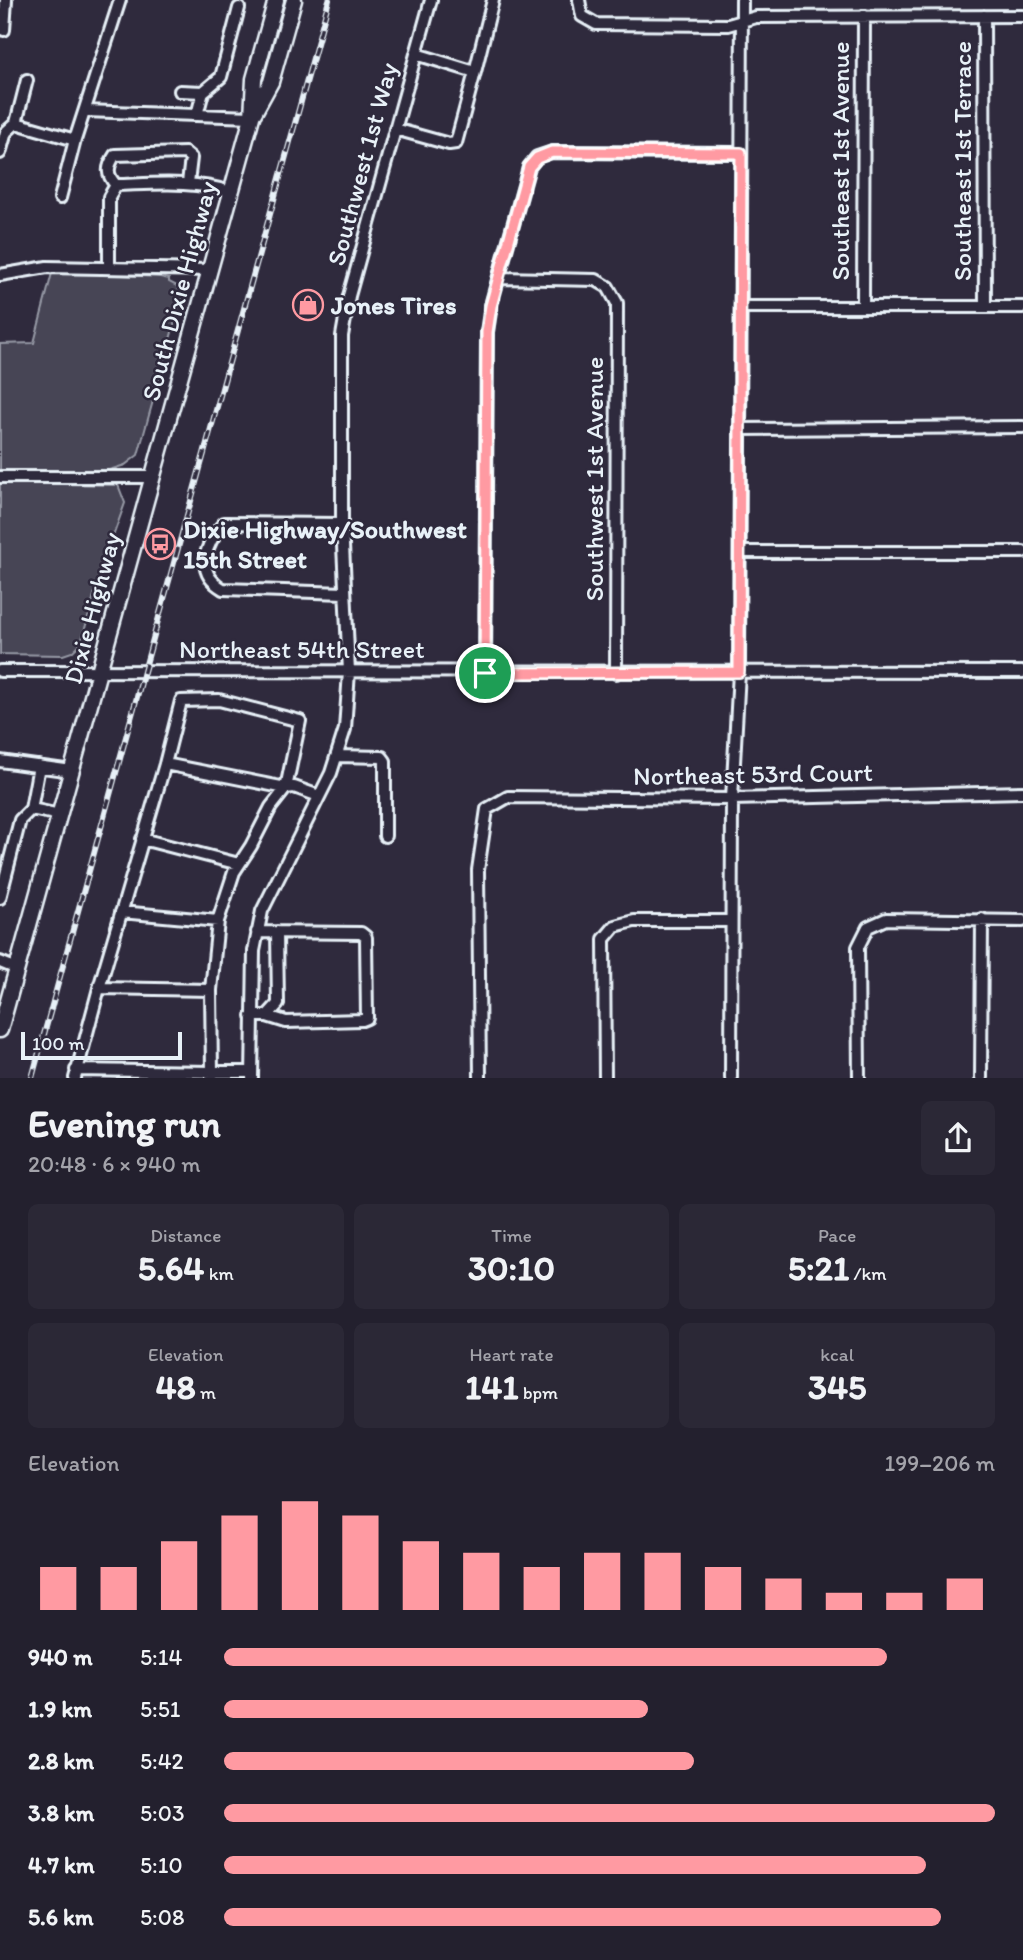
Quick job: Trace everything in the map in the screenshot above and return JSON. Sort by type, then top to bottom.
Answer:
[{"type":"main road","name":"South Dixie Highway","points":[[153,477],[252,117],[254,79],[276,0]]},
{"type":"main road","name":"South Dixie Highway","points":[[252,117],[271,82],[293,0]]},
{"type":"main road","name":"Dixie Highway","points":[[0,1030],[153,477]]},
{"type":"street","points":[[4,30],[6,0]]},
{"type":"street","points":[[60,198],[75,140],[120,0]]},
{"type":"street","name":"Southwest 1st Way","points":[[252,1075],[254,951],[262,911],[319,796],[337,756],[345,729],[349,672],[342,524],[342,336],[349,296],[431,0]]},
{"type":"street","points":[[396,130],[449,144],[456,143],[493,0]]},
{"type":"street","points":[[579,0],[582,16],[596,24],[728,25],[756,17],[1023,16]]},
{"type":"street","points":[[731,1078],[732,799],[739,678],[742,0]]},
{"type":"street","points":[[197,115],[203,92],[220,77],[239,8]]},
{"type":"street","name":"Southeast 1st Avenue","points":[[863,306],[864,16]]},
{"type":"street","name":"Southeast 1st Terrace","points":[[984,16],[985,307]]},
{"type":"street","points":[[416,54],[475,72]]},
{"type":"street","points":[[0,153],[6,132],[16,122],[27,80]]},
{"type":"street","points":[[180,91],[203,92]]},
{"type":"street","points":[[85,111],[252,117]]},
{"type":"street","points":[[16,122],[75,140]]},
{"type":"street","points":[[485,673],[487,332],[491,306],[529,167],[537,158],[552,152],[741,153]]},
{"type":"street","points":[[116,185],[109,177],[108,165],[115,155],[185,153],[191,158],[188,183]]},
{"type":"street","points":[[116,185],[188,183],[231,192]]},
{"type":"street","points":[[109,268],[109,197],[116,185]]},
{"type":"street","points":[[0,275],[47,267],[210,270]]},
{"type":"street","name":"Southwest 1st Avenue","points":[[499,278],[596,280],[608,287],[617,303],[616,673]]},
{"type":"street","points":[[741,307],[1023,307]]},
{"type":"street","points":[[740,429],[1023,428]]},
{"type":"street","points":[[0,477],[153,477]]},
{"type":"street","points":[[342,524],[224,523],[207,546],[206,569],[212,582],[223,589],[345,593]]},
{"type":"street","points":[[740,552],[1023,552]]},
{"type":"street","name":"Northeast 54th Street","points":[[0,671],[616,673],[739,678],[1023,672]]},
{"type":"street","points":[[212,1075],[211,990],[218,921],[233,872],[271,807],[286,788],[300,721],[219,700],[181,701],[75,1074],[212,1075],[252,1075]]},
{"type":"street","points":[[337,756],[382,757],[385,761],[385,836]]},
{"type":"street","points":[[0,761],[72,771]]},
{"type":"street","points":[[165,764],[286,788],[294,787],[319,796]]},
{"type":"street","points":[[0,898],[20,820],[32,808],[39,766]]},
{"type":"street","name":"Northeast 53rd Court","points":[[480,1078],[478,870],[487,809],[508,797],[732,799],[1023,792]]},
{"type":"street","points":[[32,808],[60,815]]},
{"type":"street","points":[[142,839],[239,864]]},
{"type":"street","points":[[121,912],[218,921]]},
{"type":"street","points":[[859,1078],[858,947],[868,927],[886,919],[1023,921]]},
{"type":"street","points":[[981,1078],[982,919]]},
{"type":"street","points":[[605,1078],[604,939],[615,926],[634,921],[731,921]]},
{"type":"street","points":[[252,1016],[267,1016],[286,1022],[367,1018],[366,937],[362,933],[257,932]]},
{"type":"street","points":[[267,1016],[278,1004],[277,932]]},
{"type":"street","points":[[0,962],[17,968]]},
{"type":"street","points":[[99,988],[211,990]]},
{"type":"shaded area","points":[[52,273],[160,277],[169,279],[169,282],[177,286],[182,296],[138,455],[125,465],[106,471],[0,472],[0,344],[34,343]]},
{"type":"shaded area","points":[[0,483],[118,485],[125,503],[101,570],[81,643],[72,652],[63,655],[0,654]]},
{"type":"railway","points":[[32,1078],[329,0]]},
{"type":"place","name":"Jones Tires","points":[[308,305]]},
{"type":"place","name":"Dixie Highway/Southwest 15th Street","points":[[160,544]]},
{"type":"route","points":[[552,152],[741,153],[739,672],[485,673],[487,332],[491,306],[529,167],[537,158],[552,152]]}]
